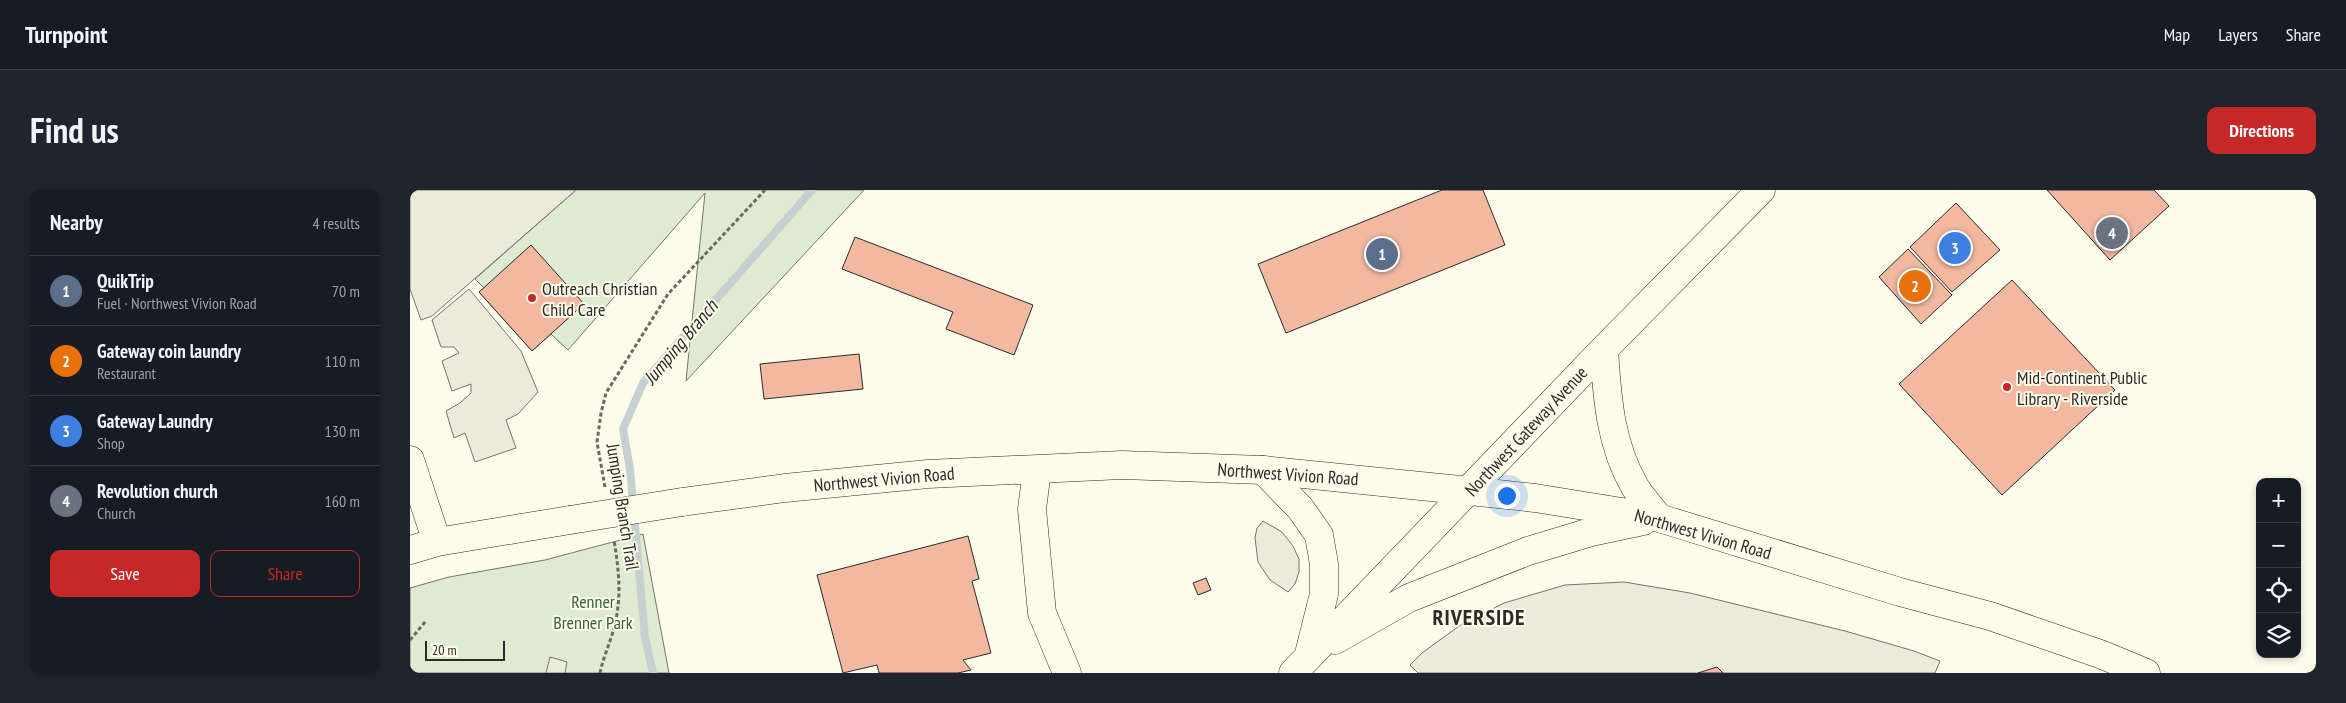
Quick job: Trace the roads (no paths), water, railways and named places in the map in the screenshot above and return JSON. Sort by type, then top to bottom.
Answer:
[{"type":"main road","name":"Northwest Gateway Avenue","points":[[1301,664],[1470,491],[1604,349],[1761,190]]},
{"type":"main road","points":[[1301,664],[1408,598],[1528,551],[1591,532],[1659,518],[1636,488],[1618,453],[1609,416],[1604,349]]},
{"type":"main road","points":[[410,460],[437,542]]},
{"type":"main road","name":"Northwest Vivion Road","points":[[410,550],[437,542],[682,502],[785,488],[882,478],[1122,465],[1263,470],[1535,498],[1659,518],[1900,592],[1990,616],[2100,654],[2146,673]]},
{"type":"main road","points":[[1037,470],[1032,509],[1042,613],[1068,673]]},
{"type":"main road","points":[[1263,470],[1300,508],[1319,535],[1324,564],[1324,594],[1301,664]]},
{"type":"waterway","name":"Jumping Branch","points":[[653,673],[645,637],[630,469],[623,429],[643,383],[812,190]]},
{"type":"place","name":"Revolution church","points":[[2112,233]]},
{"type":"place","name":"Gateway Laundry","points":[[1955,248]]},
{"type":"place","name":"QuikTrip","points":[[1382,254]]},
{"type":"place","name":"Gateway coin laundry","points":[[1915,286]]},
{"type":"place","name":"Outreach Christian Child Care","points":[[532,298]]},
{"type":"place","name":"Mid-Continent Public Library - Riverside","points":[[2007,387]]},
{"type":"district","name":"RIVERSIDE","points":[[1479,617]]},
{"type":"park label","name":"Renner Brenner Park","points":[[593,611]]}]
